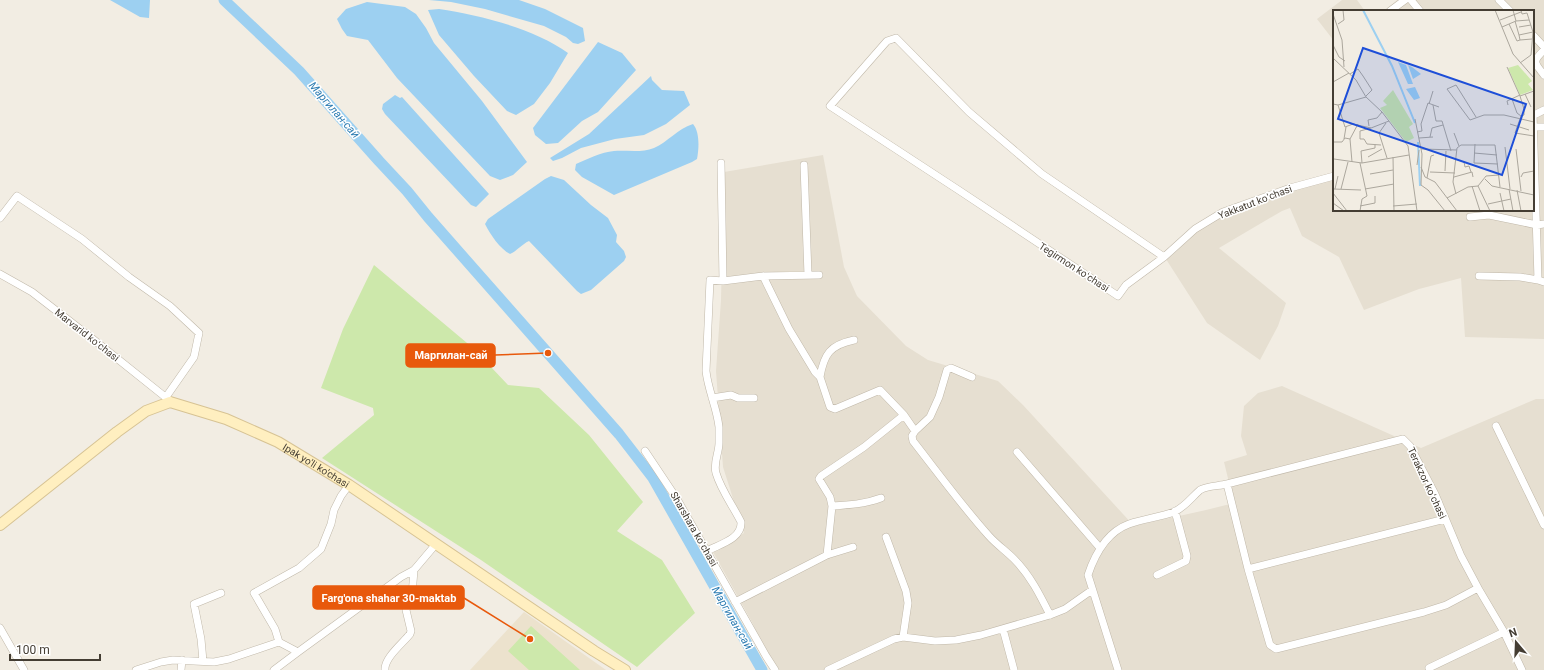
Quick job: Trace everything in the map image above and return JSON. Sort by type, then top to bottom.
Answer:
[{"type":"main road","name":"Ipak yo'li ko'chasi","points":[[168,400],[226,419],[278,442],[349,485],[594,651],[625,670]]},
{"type":"main road","points":[[0,525],[117,432],[146,411],[168,400]]},
{"type":"street","points":[[1391,10],[1405,0]]},
{"type":"street","points":[[1411,0],[1419,10]]},
{"type":"street","points":[[1499,0],[1509,10]]},
{"type":"street","points":[[1534,37],[1544,48],[1535,61],[1535,64],[1544,75]]},
{"type":"street","name":"Tegirmon koʻchasi","points":[[896,38],[969,112],[1042,174],[1164,257],[1126,286],[1118,296],[960,190],[830,106],[887,41],[896,38]]},
{"type":"street","points":[[1534,115],[1544,110]]},
{"type":"street","points":[[1479,276],[1520,278],[1541,281],[1540,224],[1534,127],[1544,127]]},
{"type":"street","points":[[721,163],[723,281]]},
{"type":"street","points":[[804,165],[808,275]]},
{"type":"street","name":"Yakkatut koʻchasi","points":[[1164,257],[1195,229],[1223,212],[1290,188],[1333,176]]},
{"type":"street","points":[[0,218],[17,196],[82,239],[129,277],[170,306],[199,333],[194,357],[168,400]]},
{"type":"street","points":[[1470,217],[1489,215],[1540,224]]},
{"type":"street","name":"Marvarid koʻchasi","points":[[0,274],[32,292],[168,400]]},
{"type":"street","points":[[707,551],[735,537],[741,528],[741,522],[718,480],[715,471],[719,444],[718,426],[706,371],[710,280],[723,281],[763,276],[819,275]]},
{"type":"street","points":[[763,276],[789,329],[815,372],[820,377],[830,407],[835,408],[880,390],[904,415],[915,431]]},
{"type":"street","points":[[820,377],[823,362],[828,352],[842,342],[854,340]]},
{"type":"street","points":[[972,377],[951,368],[947,370],[939,397],[930,417],[915,431],[912,436],[913,441],[990,537],[1027,573],[1050,615]]},
{"type":"street","points":[[712,398],[731,395],[738,398],[754,398]]},
{"type":"street","points":[[827,555],[832,506],[830,498],[819,479],[821,476],[864,447],[904,415]]},
{"type":"street","points":[[1496,426],[1544,525]]},
{"type":"street","name":"Terakzor koʻchasi","points":[[1175,511],[1188,502],[1201,489],[1227,484],[1403,439],[1410,446],[1431,487],[1461,556],[1504,632],[1522,670]]},
{"type":"street","name":"Sharshara koʻchasi","points":[[645,451],[677,499],[775,670]]},
{"type":"street","points":[[1017,452],[1100,548]]},
{"type":"street","points":[[1227,484],[1248,569],[1270,645],[1276,649],[1424,612],[1446,605],[1478,588]]},
{"type":"street","points":[[298,652],[279,642],[275,628],[254,593],[299,568],[321,549],[331,524],[334,510],[349,485]]},
{"type":"street","points":[[832,506],[856,505],[881,498]]},
{"type":"street","points":[[1118,670],[1088,575],[1093,560],[1100,548],[1115,532],[1128,525],[1175,511],[1187,556],[1186,561],[1157,575]]},
{"type":"street","points":[[1248,569],[1445,519]]},
{"type":"street","points":[[886,537],[906,591],[908,603],[903,637]]},
{"type":"street","points":[[274,670],[401,577],[414,570],[436,544]]},
{"type":"street","points":[[736,602],[827,555],[853,547]]},
{"type":"street","points":[[385,670],[384,666],[390,656],[410,634],[406,610],[412,595],[414,570]]},
{"type":"street","points":[[828,670],[894,639],[903,637],[935,641],[949,640],[981,635],[1050,615],[1065,609],[1092,590]]},
{"type":"street","points":[[203,661],[201,639],[194,604],[220,593]]},
{"type":"street","points":[[0,628],[24,670]]},
{"type":"street","points":[[1003,629],[1014,670]]},
{"type":"street","points":[[1429,668],[1504,632]]},
{"type":"street","points":[[136,670],[161,662],[182,660],[214,662],[229,659],[279,642]]},
{"type":"street","points":[[181,670],[182,660]]},
{"type":"shaded area","points":[[1342,0],[1357,0],[1364,10],[1333,10],[1333,40],[1317,19]]},
{"type":"shaded area","points":[[1397,0],[1544,0],[1544,339],[1465,337],[1461,278],[1419,289],[1364,310],[1339,257],[1302,236],[1290,208],[1282,211],[1219,248],[1286,303],[1278,326],[1260,360],[1207,323],[1164,256],[1223,211],[1333,173],[1333,211],[1534,211],[1534,10],[1385,10]]},
{"type":"shaded area","points":[[823,155],[844,267],[857,296],[906,346],[928,360],[998,381],[1023,405],[1134,526],[1234,503],[1224,462],[1247,455],[1241,436],[1244,406],[1258,393],[1282,386],[1421,448],[1536,399],[1544,399],[1544,670],[773,670],[768,663],[753,624],[713,552],[744,533],[723,467],[716,371],[721,300],[724,172]]},
{"type":"shaded area","points":[[524,612],[606,670],[470,670]]},
{"type":"green space","points":[[374,265],[473,348],[508,385],[539,388],[589,435],[643,502],[617,531],[662,560],[695,613],[637,667],[481,560],[322,458],[374,415],[373,408],[321,388],[343,329]]},
{"type":"green space","points":[[531,626],[580,670],[529,670],[508,651]]},
{"type":"water","points":[[110,0],[150,0],[149,18],[140,17]]},
{"type":"water","points":[[429,0],[519,0],[545,9],[583,28],[585,41],[578,44],[573,43],[566,37],[544,26],[485,9],[451,2]]},
{"type":"water","points":[[367,2],[405,7],[416,14],[434,43],[482,101],[527,162],[513,175],[500,180],[490,176],[397,78],[368,40],[347,36],[337,19],[346,9]]},
{"type":"water","points":[[439,9],[472,15],[506,24],[555,44],[568,53],[550,83],[534,104],[516,115],[507,111],[474,76],[439,35],[428,10]]},
{"type":"water","points":[[598,42],[622,53],[636,70],[598,112],[582,121],[558,143],[546,144],[535,135],[533,128]]},
{"type":"water","points":[[651,76],[652,80],[662,90],[684,91],[690,105],[666,124],[644,135],[615,139],[581,148],[553,161],[550,158],[589,134]]},
{"type":"water","points":[[395,95],[400,98],[402,97],[489,194],[476,207],[471,205],[385,114],[382,109],[383,104]]},
{"type":"water","points":[[693,124],[698,136],[697,159],[614,195],[582,177],[575,170],[576,164],[604,153],[614,151],[649,150],[664,142],[687,126]]},
{"type":"water","points":[[551,176],[564,180],[591,205],[608,218],[617,235],[616,242],[624,251],[626,257],[624,261],[591,290],[581,294],[529,241],[510,254],[506,252],[492,237],[485,224],[488,219]]},
{"type":"waterway","name":"Маргилан-сай","points":[[224,0],[299,71],[407,191],[428,217],[619,434],[653,478],[762,670]]},
{"type":"place","name":"Маргилан-сай","points":[[548,353]]},
{"type":"place","name":"Farg'ona shahar 30-maktab","points":[[530,639]]}]
